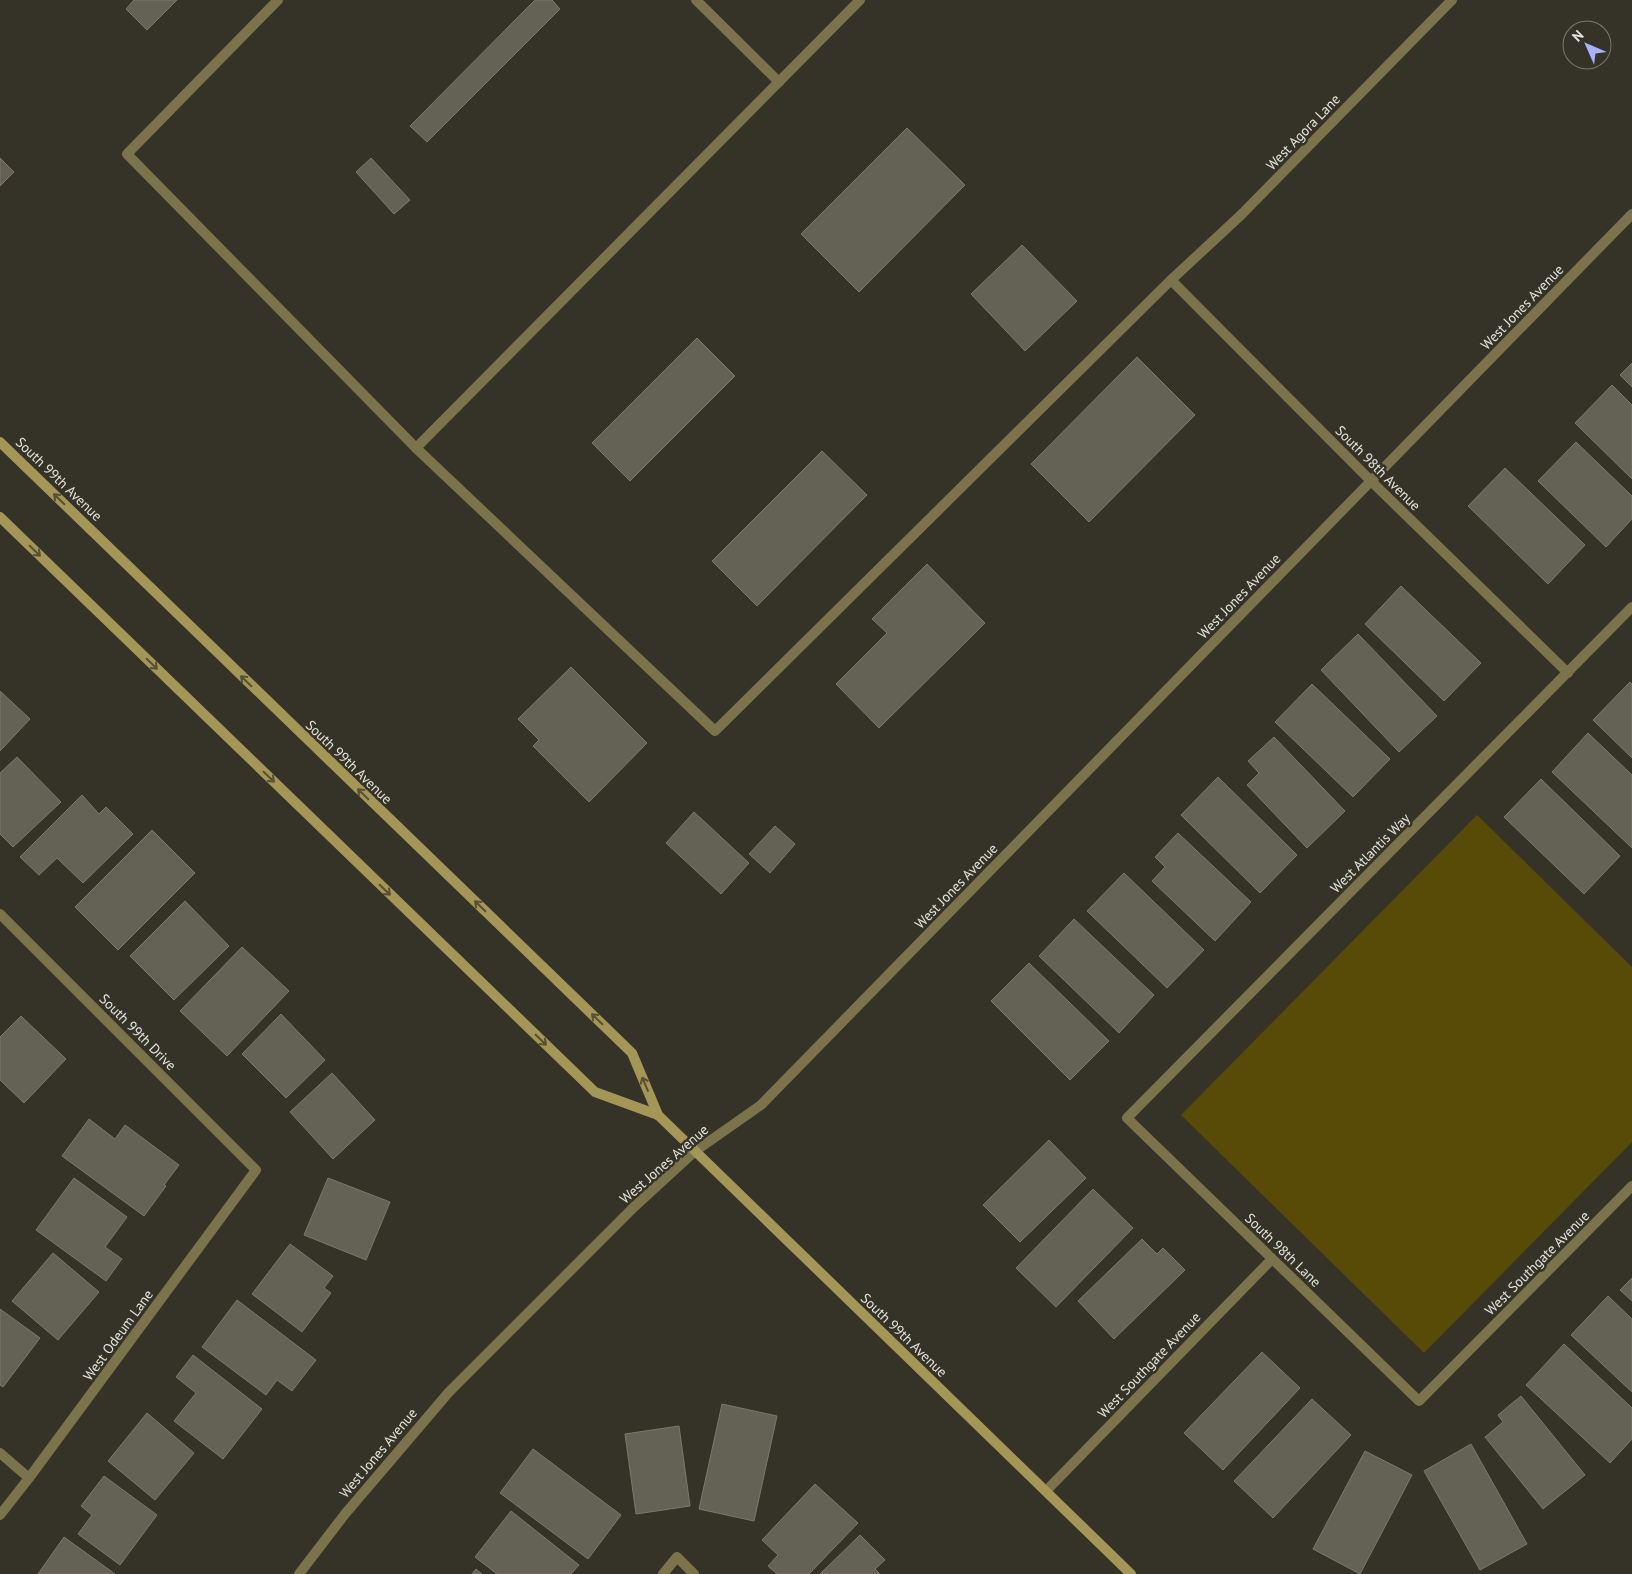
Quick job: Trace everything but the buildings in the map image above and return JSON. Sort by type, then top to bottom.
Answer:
[{"type":"main road","name":"South 99th Avenue","points":[[0,442],[632,1053],[658,1115],[1131,1574]]},
{"type":"main road","name":"South 99th Avenue","points":[[0,517],[595,1092],[658,1115]]},
{"type":"street","points":[[278,0],[127,154],[416,448],[860,0]]},
{"type":"street","points":[[696,0],[779,82]]},
{"type":"street","name":"West Agora Lane","points":[[416,448],[715,731],[1171,280],[1241,215],[1452,0]]},
{"type":"street","name":"West Jones Avenue","points":[[299,1574],[357,1500],[449,1392],[634,1207],[694,1152],[761,1105],[1632,214]]},
{"type":"street","name":"South 98th Avenue","points":[[1171,280],[1371,481],[1568,673]]},
{"type":"street","name":"West Atlantis Way","points":[[1127,1118],[1632,607]]},
{"type":"street","name":"South 99th Drive","points":[[0,914],[256,1170]]},
{"type":"street","name":"South 98th Lane","points":[[1127,1118],[1419,1401]]},
{"type":"street","name":"West Odeum Lane","points":[[0,1515],[256,1170]]},
{"type":"street","name":"West Southgate Avenue","points":[[1419,1401],[1632,1186]]},
{"type":"street","name":"West Southgate Avenue","points":[[1046,1491],[1272,1259]]},
{"type":"street","points":[[0,1453],[29,1478]]},
{"type":"street","points":[[663,1574],[677,1557],[694,1574]]},
{"type":"shaded area","points":[[1477,815],[1632,967],[1632,1142],[1424,1353],[1181,1115]]}]
